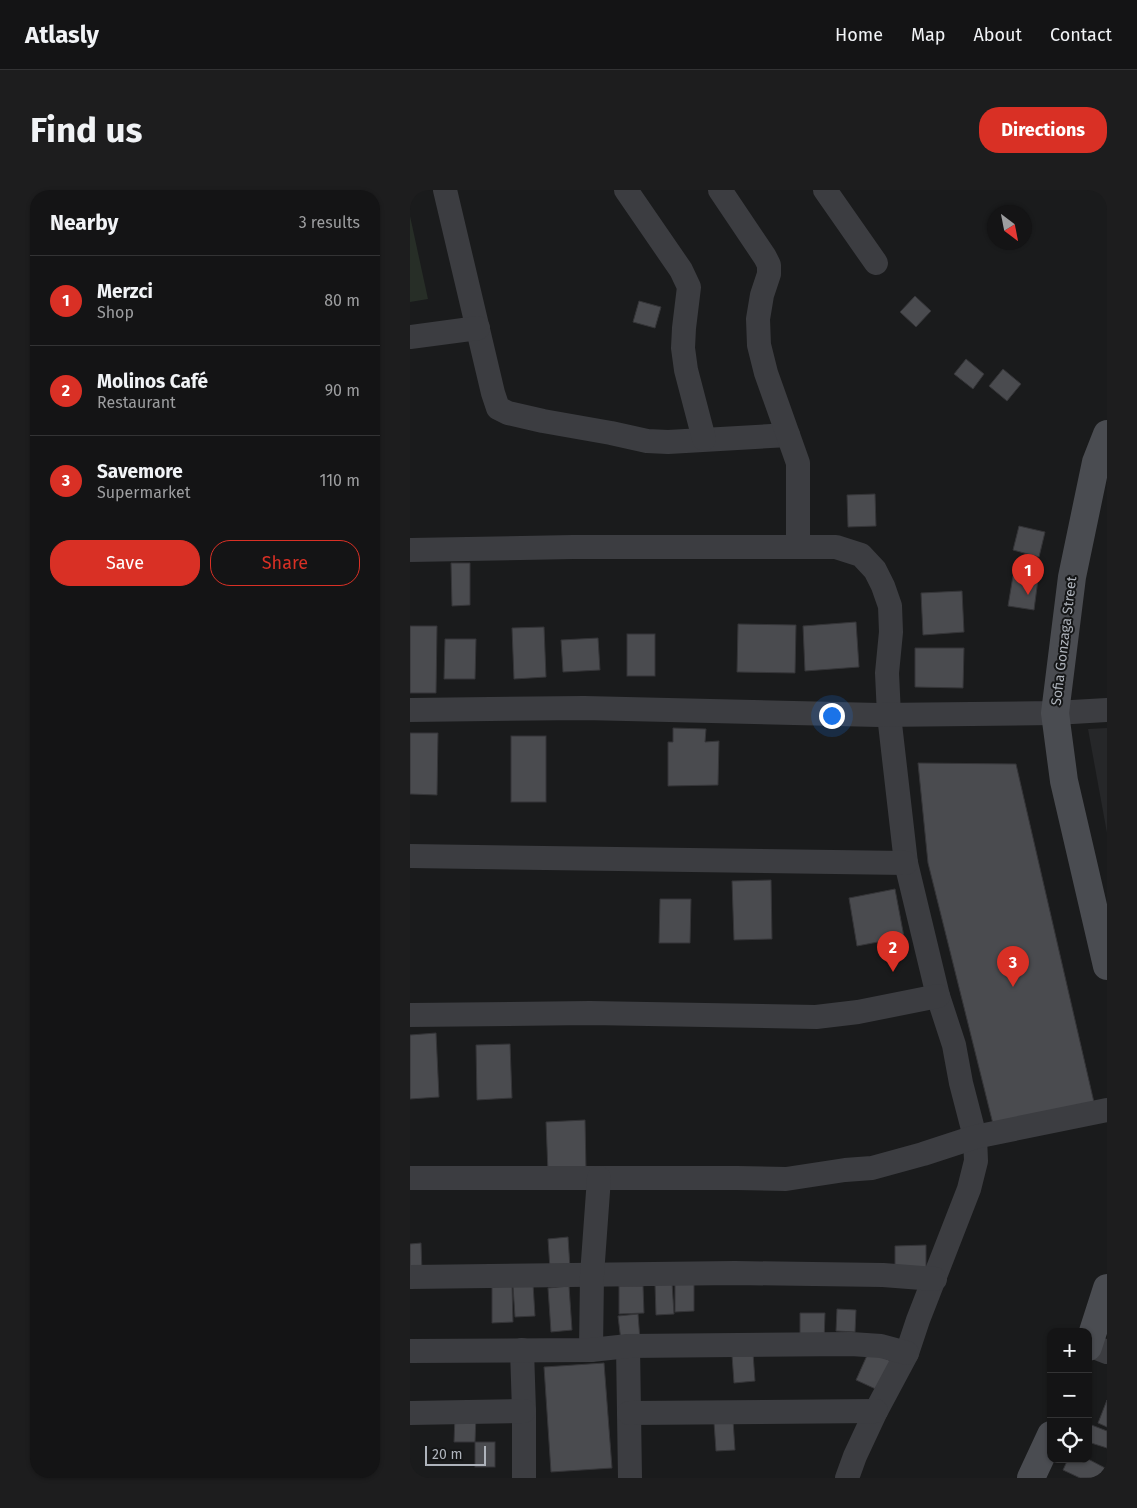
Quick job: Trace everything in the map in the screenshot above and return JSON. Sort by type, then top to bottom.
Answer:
[{"type":"street","points":[[445,190],[498,408],[543,421],[647,441],[668,442],[788,435]]},
{"type":"street","points":[[626,190],[681,270],[689,287],[683,348],[686,370],[704,439]]},
{"type":"street","points":[[720,190],[769,265],[769,274],[762,295],[758,319],[759,345],[766,373],[798,463],[798,547]]},
{"type":"street","points":[[825,190],[876,263]]},
{"type":"street","points":[[410,337],[478,328]]},
{"type":"street","name":"Sofia Gonzaga Street","points":[[1107,434],[1096,462],[1072,577],[1055,713],[1064,781],[1107,966]]},
{"type":"street","points":[[410,550],[573,547],[836,547],[860,555],[874,570],[883,586],[890,606],[891,632],[887,673],[889,715],[906,863],[938,996],[954,1045],[975,1137],[976,1161],[969,1189],[907,1353],[876,1411],[847,1478]]},
{"type":"street","points":[[410,710],[584,708],[889,715],[1055,713],[1107,710]]},
{"type":"street","points":[[410,856],[906,863]]},
{"type":"street","points":[[410,1015],[590,1013],[816,1017],[858,1012],[938,996]]},
{"type":"street","points":[[410,1178],[786,1179],[872,1168],[975,1137],[1107,1110]]},
{"type":"street","points":[[592,1350],[592,1275],[599,1178]]},
{"type":"street","points":[[410,1277],[735,1273],[884,1275],[935,1279]]},
{"type":"street","points":[[1098,1338],[1107,1288]]},
{"type":"street","points":[[410,1351],[592,1350],[628,1346],[851,1344],[881,1346],[907,1353]]},
{"type":"street","points":[[628,1346],[630,1478]]},
{"type":"street","points":[[522,1350],[524,1478]]},
{"type":"street","points":[[410,1413],[524,1411]]},
{"type":"street","points":[[629,1413],[876,1411]]},
{"type":"street","points":[[1031,1478],[1047,1444]]},
{"type":"shaded area","points":[[410,216],[428,299],[410,302]]},
{"type":"shaded area","points":[[1107,728],[1107,833],[1088,729]]},
{"type":"building","points":[[915,296],[931,311],[916,327],[900,312]]},
{"type":"building","points":[[639,301],[661,307],[655,328],[633,322]]},
{"type":"building","points":[[966,359],[984,374],[973,389],[954,374]]},
{"type":"building","points":[[1003,369],[1021,384],[1007,401],[989,386]]},
{"type":"building","points":[[875,494],[876,526],[848,527],[847,495]]},
{"type":"building","points":[[1019,526],[1045,532],[1039,557],[1013,550]]},
{"type":"building","points":[[451,563],[470,563],[470,605],[452,606]]},
{"type":"building","points":[[1013,576],[1038,579],[1034,610],[1008,606]]},
{"type":"building","points":[[962,591],[964,632],[923,635],[921,593]]},
{"type":"building","points":[[856,622],[859,667],[805,671],[803,626]]},
{"type":"building","points":[[738,624],[796,625],[795,673],[737,672]]},
{"type":"building","points":[[410,626],[437,626],[436,693],[410,693]]},
{"type":"building","points":[[544,627],[546,677],[514,679],[512,628]]},
{"type":"building","points":[[627,634],[655,634],[655,676],[627,676]]},
{"type":"building","points":[[598,638],[600,670],[563,672],[561,640]]},
{"type":"building","points":[[445,639],[476,639],[475,679],[444,679]]},
{"type":"building","points":[[915,648],[964,648],[963,688],[915,687]]},
{"type":"building","points":[[673,728],[706,729],[705,742],[719,741],[718,785],[668,786],[668,742],[673,742]]},
{"type":"building","points":[[410,733],[438,733],[437,795],[410,794]]},
{"type":"building","points":[[511,736],[546,736],[546,802],[511,802]]},
{"type":"building","points":[[918,763],[1016,764],[1096,1111],[994,1128],[928,863]]},
{"type":"building","points":[[771,880],[772,939],[734,940],[732,881]]},
{"type":"building","points":[[895,889],[904,937],[857,946],[849,898]]},
{"type":"building","points":[[660,899],[691,899],[690,943],[659,943]]},
{"type":"building","points":[[436,1033],[439,1097],[410,1099],[410,1035]]},
{"type":"building","points":[[510,1044],[512,1098],[477,1100],[476,1045]]},
{"type":"building","points":[[585,1120],[586,1171],[548,1172],[546,1122]]},
{"type":"building","points":[[568,1237],[570,1268],[550,1269],[548,1239]]},
{"type":"building","points":[[421,1243],[422,1272],[410,1272],[410,1244]]},
{"type":"building","points":[[926,1245],[926,1269],[895,1269],[895,1246]]},
{"type":"building","points":[[672,1283],[674,1314],[656,1315],[655,1284]]},
{"type":"building","points":[[533,1284],[535,1316],[515,1317],[513,1286]]},
{"type":"building","points":[[675,1284],[694,1284],[694,1311],[675,1312]]},
{"type":"building","points":[[512,1286],[513,1322],[492,1323],[492,1287]]},
{"type":"building","points":[[569,1286],[572,1330],[551,1332],[548,1288]]},
{"type":"building","points":[[619,1286],[643,1286],[644,1313],[619,1314]]},
{"type":"building","points":[[837,1309],[856,1310],[855,1332],[836,1331]]},
{"type":"building","points":[[800,1313],[825,1313],[824,1342],[800,1342]]},
{"type":"building","points":[[638,1314],[640,1340],[621,1341],[618,1316]]},
{"type":"building","points":[[869,1351],[893,1362],[880,1391],[856,1380]]},
{"type":"building","points":[[753,1353],[755,1381],[734,1383],[732,1355]]},
{"type":"building","points":[[604,1363],[612,1468],[551,1472],[544,1367]]},
{"type":"building","points":[[1107,1400],[1107,1427],[1098,1423]]},
{"type":"building","points":[[455,1415],[476,1415],[475,1442],[454,1442]]},
{"type":"building","points":[[733,1420],[735,1450],[716,1451],[714,1422]]},
{"type":"building","points":[[1092,1425],[1107,1431],[1107,1448],[1092,1443]]},
{"type":"building","points":[[475,1442],[495,1442],[495,1467],[475,1467]]},
{"type":"building","points":[[1092,1461],[1107,1469],[1107,1478],[1080,1478],[1063,1470],[1066,1463],[1092,1463]]},
{"type":"place","name":"Merzci","points":[[1028,595]]},
{"type":"place","name":"Molinos Café","points":[[893,972]]},
{"type":"place","name":"Savemore","points":[[1013,987]]}]
